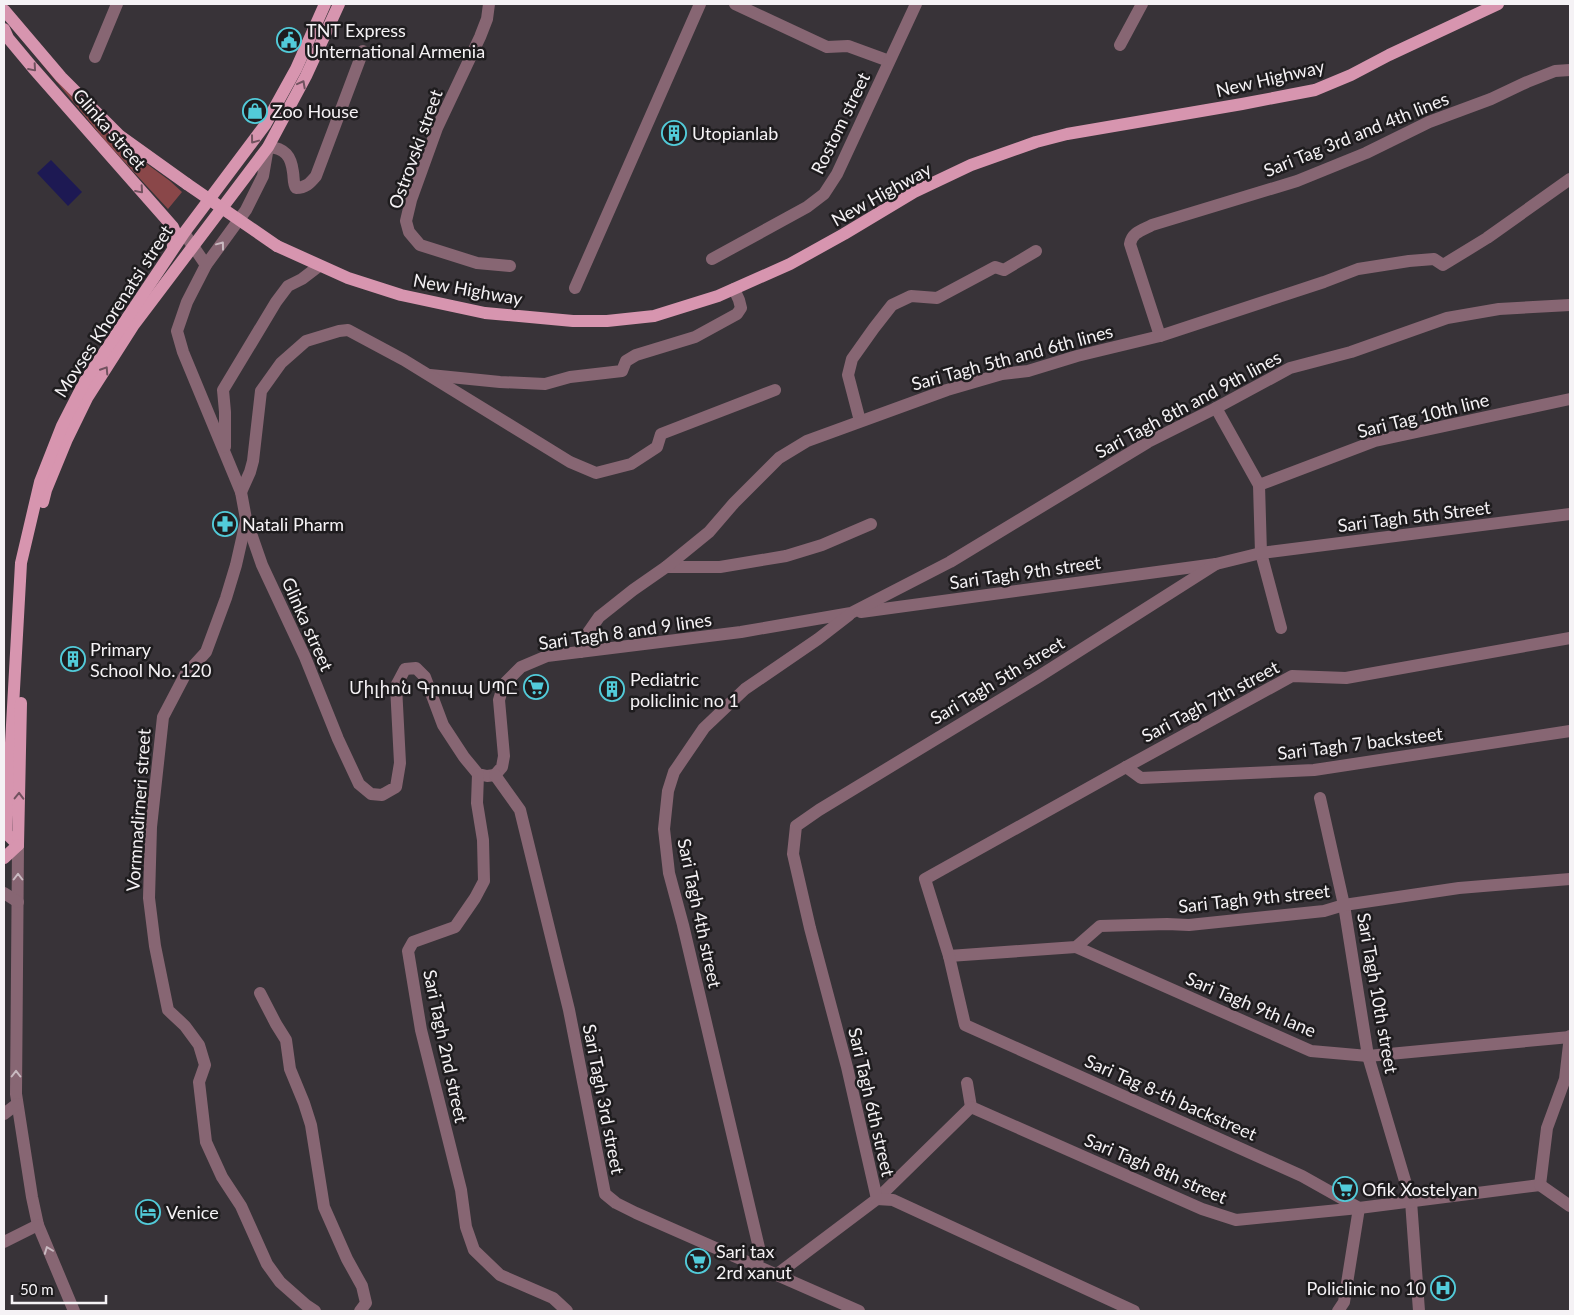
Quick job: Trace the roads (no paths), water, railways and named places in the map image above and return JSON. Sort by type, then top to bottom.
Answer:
[{"type":"main road","name":"Movses Khorenatsi street","points":[[18,845],[6,832],[16,633],[21,563],[40,482],[62,426],[86,381],[184,233],[265,125],[296,69],[325,4]]},
{"type":"main road","name":"Movses Khorenatsi street","points":[[18,845],[23,632],[29,566],[46,490],[67,439],[87,398],[133,326],[268,147],[306,76],[339,4]]},
{"type":"main road","name":"New Highway","points":[[4,10],[62,76],[120,136],[278,246],[348,278],[401,295],[485,313],[573,321],[607,321],[654,316],[734,289],[790,264],[914,192],[972,165],[1036,142],[1067,134],[1315,90],[1351,75],[1498,4]]},
{"type":"main road","name":"Glinka street","points":[[4,29],[8,38],[32,68],[173,227],[176,234],[169,255]]},
{"type":"main road","points":[[4,858],[18,845]]},
{"type":"street","points":[[94,57],[117,4]]},
{"type":"street","name":"Ostrovski street","points":[[489,4],[487,19],[480,38],[437,128],[411,200],[406,221],[409,232],[420,245],[477,263],[510,266]]},
{"type":"street","points":[[575,288],[700,4]]},
{"type":"street","points":[[735,4],[827,47],[848,46],[889,61]]},
{"type":"street","name":"Rostom street","points":[[712,259],[807,207],[824,194],[837,174],[916,4]]},
{"type":"street","points":[[1120,45],[1142,4]]},
{"type":"street","points":[[184,233],[206,265],[246,210],[263,176],[268,147],[283,150],[289,158],[296,188],[303,188],[310,184],[316,176],[329,144],[363,51]]},
{"type":"street","name":"Sari Tag 3rd and 4th lines","points":[[1160,336],[1130,244],[1131,238],[1135,234],[1152,226],[1297,181],[1366,153],[1429,122],[1492,99],[1527,82],[1555,71],[1570,70]]},
{"type":"street","name":"Sari Tagh 5th and 6th lines","points":[[580,652],[583,640],[600,617],[709,532],[734,503],[779,458],[807,440],[947,390],[1002,374],[1028,371],[1077,356],[1160,336],[1316,286],[1358,269],[1434,259],[1443,265],[1487,238],[1570,179]]},
{"type":"street","points":[[860,420],[848,375],[852,359],[892,305],[911,296],[937,298],[995,267],[1004,270],[1036,251]]},
{"type":"street","name":"Glinka street","points":[[206,265],[187,302],[177,331],[183,352],[240,492],[246,519],[262,565],[305,658],[338,739],[360,784],[371,794],[382,795],[396,786],[400,763],[396,686],[405,669],[416,668],[425,677],[443,725],[464,757],[478,774]]},
{"type":"street","points":[[224,452],[224,390],[284,291],[288,286],[320,266]]},
{"type":"street","points":[[428,375],[545,384],[570,377],[622,371],[626,361],[636,355],[694,337],[737,314],[741,308],[734,289]]},
{"type":"street","name":"Sari Tagh 8th and 9th lines","points":[[851,613],[950,562],[1148,442],[1290,368],[1351,352],[1447,318],[1499,309],[1570,305]]},
{"type":"street","points":[[240,492],[250,472],[261,391],[281,363],[306,341],[339,331],[348,330],[404,360],[570,462],[596,473],[631,464],[657,447],[661,434],[775,390]]},
{"type":"street","name":"Sari Tag 10th line","points":[[1259,485],[1374,442],[1570,399]]},
{"type":"street","points":[[1216,408],[1259,485],[1261,553],[1281,628]]},
{"type":"street","name":"Sari Tagh 5th Street","points":[[1261,553],[1570,514]]},
{"type":"street","name":"Vormnadirneri street","points":[[246,519],[236,565],[206,652],[185,675],[163,717],[151,827],[149,898],[155,946],[168,1010],[185,1026],[199,1045],[205,1065],[200,1082],[206,1142],[222,1177],[241,1206],[267,1264],[280,1282],[306,1305],[316,1311]]},
{"type":"street","points":[[666,567],[720,567],[786,556],[822,545],[871,524]]},
{"type":"street","name":"Sari Tagh 9th street","points":[[851,613],[1216,564],[1261,553]]},
{"type":"street","name":"Sari Tagh 5th street","points":[[796,826],[843,795],[1038,677],[1216,564]]},
{"type":"street","name":"Sari Tagh 8 and 9 lines","points":[[495,775],[502,767],[504,756],[499,700],[506,682],[521,667],[547,656],[741,632],[851,613]]},
{"type":"street","name":"Sari Tagh 4th street","points":[[756,1266],[760,1252],[683,924],[669,873],[664,829],[668,791],[674,772],[704,728],[716,716],[745,688],[818,639],[851,613]]},
{"type":"street","name":"Sari Tagh 7th street","points":[[949,956],[925,880],[1292,676],[1346,678],[1570,638]]},
{"type":"street","name":"Sari Tagh 7 backsteet","points":[[1126,767],[1141,778],[1314,770],[1570,731]]},
{"type":"street","points":[[478,774],[495,775]]},
{"type":"street","name":"Sari Tagh 2nd street","points":[[478,774],[477,803],[483,840],[484,881],[455,927],[413,942],[408,952],[412,977],[421,1030],[461,1190],[466,1227],[474,1250],[500,1275],[553,1298],[567,1311]]},
{"type":"street","name":"Sari Tagh 3rd street","points":[[495,775],[520,810],[569,1010],[605,1194],[616,1203],[636,1213],[859,1311]]},
{"type":"street","name":"Sari Tagh 10th street","points":[[1320,798],[1344,905],[1368,1056],[1411,1201],[1419,1311]]},
{"type":"street","name":"Sari Tagh 6th street","points":[[796,826],[793,854],[810,928],[847,1067],[877,1199],[893,1200],[1134,1311]]},
{"type":"street","name":"Movses Khorenatsi street","points":[[18,845],[17,1104],[38,1226],[74,1311]]},
{"type":"street","name":"Sari Tagh 9th street","points":[[1076,947],[1100,926],[1189,925],[1324,911],[1344,905],[1459,888],[1570,879]]},
{"type":"street","points":[[4,893],[18,902]]},
{"type":"street","points":[[949,956],[1076,947]]},
{"type":"street","name":"Sari Tagh 9th lane","points":[[1076,947],[1311,1051],[1368,1056],[1570,1037]]},
{"type":"street","name":"Sari Tag 8-th backstreet","points":[[949,956],[965,1025],[1278,1164],[1359,1208]]},
{"type":"street","points":[[260,992],[286,1040],[290,1069],[311,1125],[324,1207],[347,1259],[362,1286],[366,1303],[360,1311]]},
{"type":"street","points":[[1570,1037],[1565,1079],[1547,1128],[1540,1186],[1570,1206]]},
{"type":"street","points":[[776,1275],[877,1199],[971,1107],[967,1082]]},
{"type":"street","points":[[4,1114],[17,1104]]},
{"type":"street","name":"Sari Tagh 8th street","points":[[971,1107],[1202,1209],[1236,1220],[1359,1208],[1540,1186]]},
{"type":"street","points":[[1338,1311],[1344,1302],[1359,1208]]},
{"type":"street","points":[[4,1242],[38,1226]]},
{"type":"place","name":"TNT Express Unternational Armenia","points":[[289,40]]},
{"type":"place","name":"Zoo House","points":[[255,111]]},
{"type":"place","name":"Utopianlab","points":[[674,133]]},
{"type":"place","name":"Natali Pharm","points":[[225,524]]},
{"type":"place","name":"Primary School No. 120","points":[[73,659]]},
{"type":"place","name":"Միլիոն Գրուպ ՍՊԸ","points":[[536,687]]},
{"type":"place","name":"Pediatric policlinic no 1","points":[[612,689]]},
{"type":"place","name":"Ofik Xostelyan","points":[[1345,1189]]},
{"type":"place","name":"Venice","points":[[148,1212]]},
{"type":"place","name":"Sari tax 2rd xanut","points":[[698,1261]]},
{"type":"place","name":"Policlinic no 10","points":[[1443,1288]]}]
